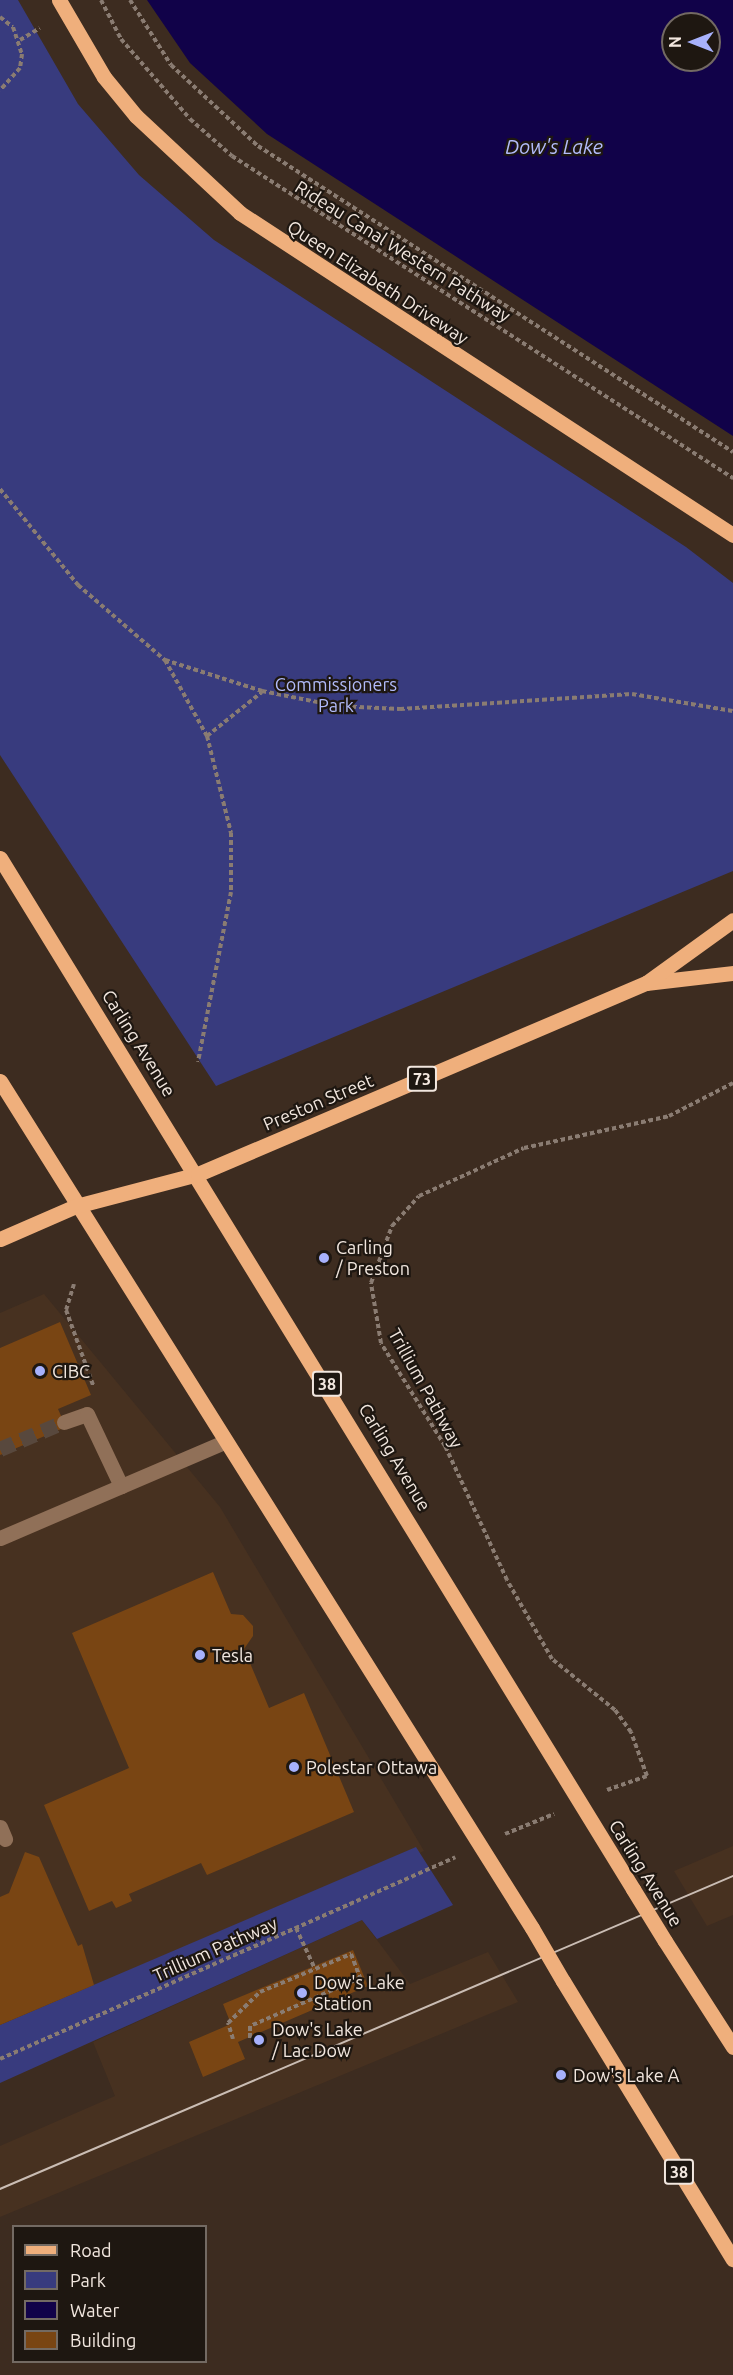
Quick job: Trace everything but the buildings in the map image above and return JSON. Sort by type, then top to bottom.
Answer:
[{"type":"main road","name":"Queen Elizabeth Driveway","points":[[59,0],[104,77],[136,116],[240,213],[733,535]]},
{"type":"main road","name":"Carling Avenue","points":[[0,858],[198,1174],[579,1803],[733,2048]]},
{"type":"main road","name":"Preston Street","points":[[0,1239],[76,1206],[198,1174],[646,983],[733,920]]},
{"type":"main road","name":"Preston Street","points":[[646,983],[733,973]]},
{"type":"main road","name":"38","points":[[0,1081],[222,1443],[482,1844],[733,2259]]},
{"type":"lane","points":[[64,1422],[87,1413],[121,1486]]},
{"type":"lane","points":[[0,1538],[222,1443]]},
{"type":"path","name":"Rideau Canal Western Pathway","points":[[101,0],[121,39],[190,119],[232,156],[733,478]]},
{"type":"path","points":[[130,0],[171,65],[258,146],[733,452]]},
{"type":"path","points":[[0,17],[20,40],[20,68],[0,90]]},
{"type":"path","points":[[20,40],[40,28]]},
{"type":"path","points":[[0,489],[78,585],[165,660],[207,736],[231,833],[231,892],[198,1062]]},
{"type":"path","points":[[165,660],[262,691],[338,706],[400,709],[632,694],[733,711]]},
{"type":"path","points":[[207,736],[262,691]]},
{"type":"path","name":"Trillium Pathway","points":[[614,1787],[647,1776],[631,1732],[615,1710],[552,1659],[507,1580],[445,1446],[381,1343],[371,1283],[392,1226],[419,1196],[524,1148],[669,1116],[733,1083]]},
{"type":"path","points":[[482,1844],[579,1803]]},
{"type":"path","name":"Trillium Pathway","points":[[0,2059],[440,1863]]},
{"type":"path","points":[[296,1928],[315,1969]]},
{"type":"path","points":[[233,2039],[228,2023],[234,2014],[260,1992],[351,1954],[360,1978],[250,2026],[250,2038]]},
{"type":"shaded area","points":[[44,1294],[220,1507],[424,1851],[0,2037],[0,1313]]},
{"type":"shaded area","points":[[733,1846],[733,1915],[707,1926],[674,1871]]},
{"type":"shaded area","points":[[362,1920],[410,1984],[488,1952],[518,2002],[0,2217],[0,2146],[115,2096],[93,2042]]},
{"type":"green space","name":"Commissioners Park","points":[[0,0],[18,0],[78,104],[139,175],[214,240],[686,547],[733,583],[733,871],[216,1086],[0,755]]},
{"type":"green space","points":[[416,1847],[453,1905],[377,1939],[362,1920],[0,2083],[0,2025]]},
{"type":"water","name":"Dow's Lake","points":[[147,0],[733,0],[733,436],[267,134],[190,63]]},
{"type":"tunnel","points":[[0,1449],[64,1422]]},
{"type":"tram line","points":[[0,2189],[733,1876]]},
{"type":"place","name":"Carling / Preston","points":[[324,1258]]},
{"type":"place","name":"CIBC","points":[[40,1371]]},
{"type":"place","name":"Tesla","points":[[200,1655]]},
{"type":"place","name":"Polestar Ottawa","points":[[294,1767]]},
{"type":"place","name":"Dow's Lake Station","points":[[302,1993]]},
{"type":"place","name":"Dow's Lake / Lac Dow","points":[[259,2040]]},
{"type":"place","name":"Dow's Lake A","points":[[561,2075]]}]
